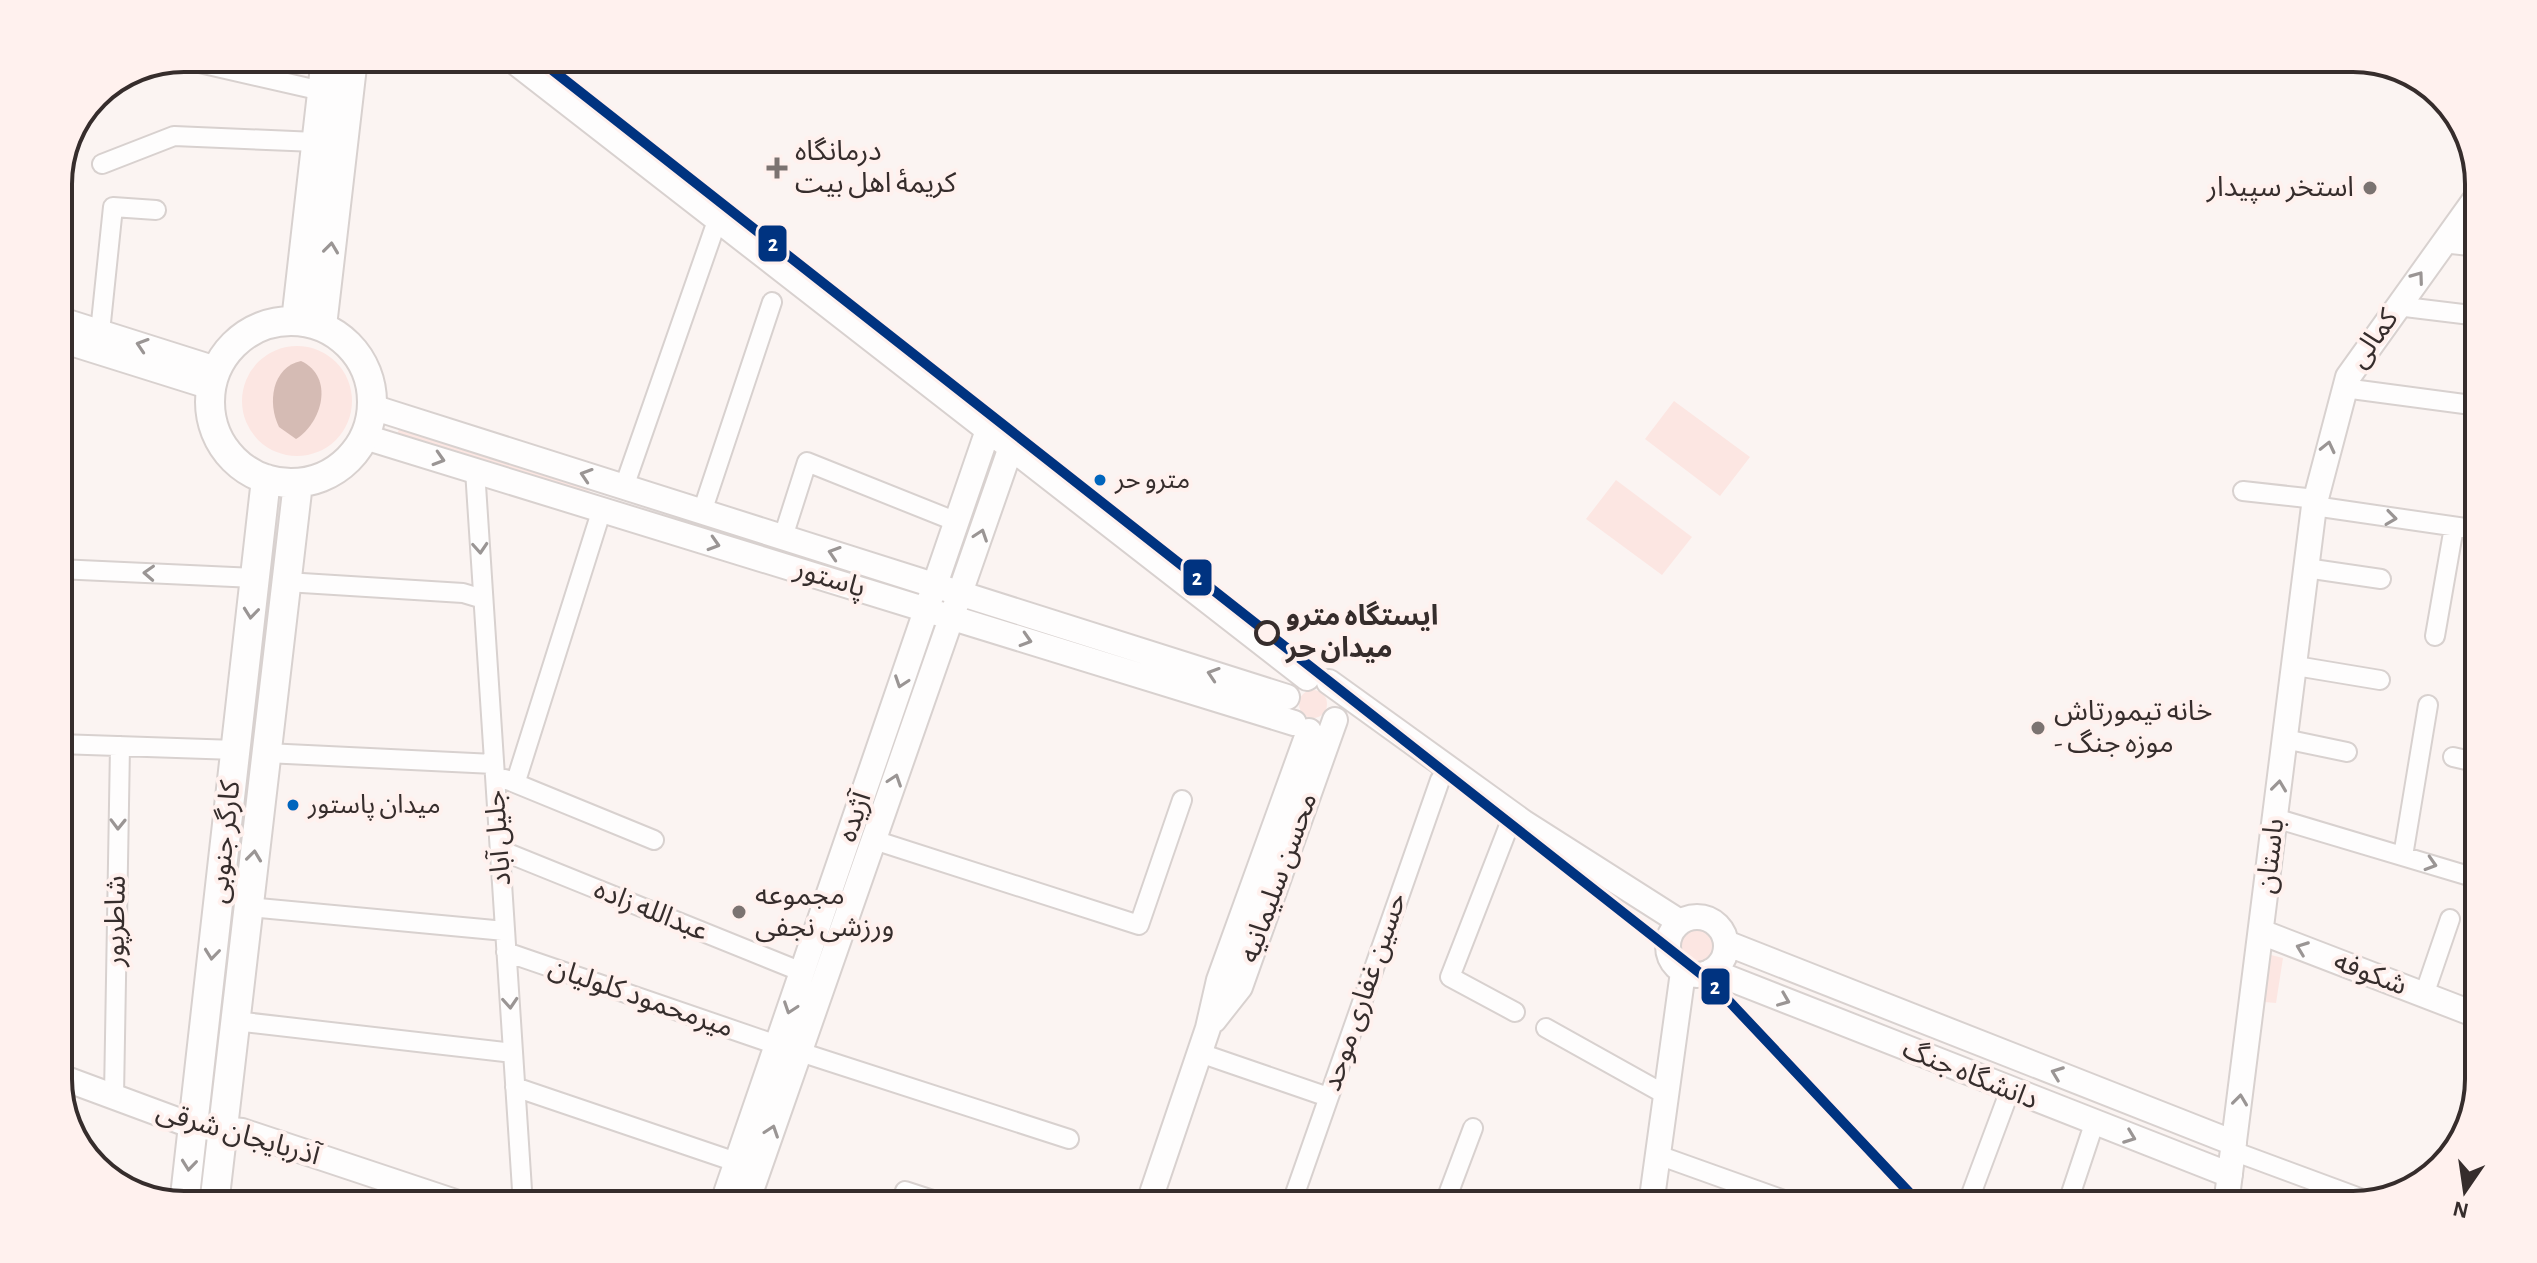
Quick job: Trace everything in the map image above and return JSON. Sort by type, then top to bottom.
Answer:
[{"type":"main road","points":[[309,324],[316,142],[324,72]]},
{"type":"main road","points":[[309,324],[351,72]]},
{"type":"main road","points":[[528,72],[1279,656],[1303,688],[1523,822],[1675,927]]},
{"type":"main road","name":"کمالی","points":[[2315,502],[2344,388],[2397,306],[2465,213]]},
{"type":"main road","points":[[72,323],[213,378]]},
{"type":"main road","points":[[271,323],[309,324],[350,347],[363,365],[370,385],[372,407],[365,437],[356,451],[337,468],[298,483],[266,479],[242,468],[224,449],[210,413],[213,378],[230,348],[248,333],[271,323]]},
{"type":"main road","points":[[72,343],[213,378]]},
{"type":"main road","name":"پاستور","points":[[372,407],[899,574],[952,617],[1302,727]]},
{"type":"main road","name":"آژیده","points":[[750,1191],[788,1049],[802,972],[988,430]]},
{"type":"main road","name":"پاستور","points":[[365,437],[893,598],[960,593],[1303,688]]},
{"type":"main road","name":"آژیده","points":[[727,1191],[736,1162],[788,1049],[874,840],[1011,447]]},
{"type":"main road","name":"کارگر جنوبی","points":[[186,1191],[266,479]]},
{"type":"main road","name":"کارگر جنوبی","points":[[216,1191],[298,483]]},
{"type":"main road","points":[[663,528],[671,502]]},
{"type":"main road","name":"باستان","points":[[2228,1191],[2315,502]]},
{"type":"main road","points":[[893,598],[901,592],[903,584],[899,574]]},
{"type":"main road","points":[[1303,688],[1338,693],[1338,713],[1323,729],[1302,727],[1287,711],[1303,688]]},
{"type":"main road","points":[[1338,713],[1508,828],[1675,927]]},
{"type":"main road","name":"محسن سلیمانیه","points":[[1208,1028],[1240,987],[1338,713]]},
{"type":"main road","name":"محسن سلیمانیه","points":[[1153,1191],[1200,1053],[1219,980],[1302,727]]},
{"type":"main road","points":[[1705,918],[1719,927],[1726,943],[1723,960],[1702,975],[1683,972],[1670,959],[1668,940],[1675,927],[1705,918]]},
{"type":"main road","name":"شکوفه","points":[[2261,932],[2465,1011]]},
{"type":"main road","name":"دانشگاه جنگ","points":[[1726,943],[2234,1147]]},
{"type":"main road","name":"دانشگاه جنگ","points":[[1711,971],[2230,1175]]},
{"type":"main road","points":[[1653,1191],[1683,972]]},
{"type":"main road","name":"آذربایجان شرقی","points":[[72,1081],[193,1126],[242,1131],[422,1191]]},
{"type":"street","points":[[239,72],[322,91]]},
{"type":"street","points":[[102,164],[174,136],[316,142]]},
{"type":"street","points":[[100,332],[113,207],[156,210]]},
{"type":"street","points":[[624,487],[670,382],[718,218]]},
{"type":"street","points":[[2442,243],[2465,245]]},
{"type":"street","points":[[702,512],[772,302]]},
{"type":"street","points":[[2397,306],[2465,314]]},
{"type":"street","points":[[2344,388],[2465,404]]},
{"type":"street","points":[[783,537],[807,462],[957,522]]},
{"type":"street","name":"جلیل آباد","points":[[475,470],[522,1191]]},
{"type":"street","points":[[2243,491],[2465,528]]},
{"type":"street","points":[[516,781],[602,509]]},
{"type":"street","points":[[2435,636],[2454,527]]},
{"type":"street","points":[[2306,568],[2381,579]]},
{"type":"street","points":[[72,570],[255,578]]},
{"type":"street","points":[[286,582],[463,593],[483,599]]},
{"type":"street","points":[[2296,666],[2380,680]]},
{"type":"street","points":[[2403,856],[2428,705]]},
{"type":"street","points":[[2285,739],[2347,752]]},
{"type":"street","points":[[72,744],[236,750]]},
{"type":"street","name":"شاطرپور","points":[[114,1096],[120,746]]},
{"type":"street","points":[[266,753],[494,770],[654,840]]},
{"type":"street","points":[[2453,757],[2465,760]]},
{"type":"street","name":"حسین غفاری موحد","points":[[1296,1191],[1440,780]]},
{"type":"street","points":[[874,840],[1139,925],[1182,800]]},
{"type":"street","points":[[2275,818],[2465,875]]},
{"type":"street","points":[[1508,828],[1450,977],[1515,1012]]},
{"type":"street","name":"عبدالله زاده","points":[[500,850],[802,972]]},
{"type":"street","points":[[248,907],[505,931]]},
{"type":"street","points":[[2424,995],[2450,919]]},
{"type":"street","name":"میرمحمود کلولیان","points":[[506,952],[788,1049],[1069,1139]]},
{"type":"street","points":[[235,1021],[513,1053]]},
{"type":"street","points":[[1546,1028],[1666,1095]]},
{"type":"street","points":[[1200,1053],[1328,1097]]},
{"type":"street","points":[[515,1087],[736,1162]]},
{"type":"street","points":[[1972,1191],[2010,1090]]},
{"type":"street","points":[[2072,1191],[2094,1124]]},
{"type":"street","points":[[1449,1191],[1473,1128]]},
{"type":"street","points":[[2234,1147],[2343,1191]]},
{"type":"street","points":[[1658,1155],[1759,1191]]},
{"type":"shaded area","points":[[297,346],[318,350],[336,362],[348,380],[352,401],[348,422],[336,440],[318,452],[297,456],[276,452],[258,440],[246,422],[242,401],[246,380],[258,362],[276,350]]},
{"type":"shaded area","points":[[301,361],[312,368],[318,378],[321,400],[313,422],[296,439],[279,427],[273,397],[278,378],[284,370]]},
{"type":"shaded area","points":[[1674,401],[1750,457],[1720,496],[1645,439]]},
{"type":"shaded area","points":[[400,427],[586,488],[591,493],[397,434]]},
{"type":"shaded area","points":[[1616,480],[1692,537],[1662,575],[1586,519]]},
{"type":"shaded area","points":[[684,515],[889,581],[891,585],[888,588],[680,523],[678,518]]},
{"type":"shaded area","points":[[1313,690],[1323,694],[1327,704],[1323,714],[1313,718],[1303,714],[1299,704],[1303,694]]},
{"type":"shaded area","points":[[1697,928],[1710,934],[1716,947],[1710,960],[1697,966],[1684,960],[1678,947],[1684,934]]},
{"type":"shaded area","points":[[2271,955],[2283,958],[2276,1003],[2264,1002]]},
{"type":"transit line","name":"2","points":[[555,72],[1710,981],[1908,1191]]},
{"type":"place","name":"درمانگاه کریمهٔ اهل بیت","points":[[777,168]]},
{"type":"place","name":"استخر سپیدار","points":[[2370,188]]},
{"type":"place","name":"مترو حر","points":[[1100,480]]},
{"type":"place","name":"ایستگاه مترو میدان حر","points":[[1267,633]]},
{"type":"place","name":"خانه تیمورتاش - موزه جنگ","points":[[2038,728]]},
{"type":"place","name":"میدان پاستور","points":[[293,805]]},
{"type":"place","name":"مجموعه ورزشی نجفی","points":[[739,912]]}]
